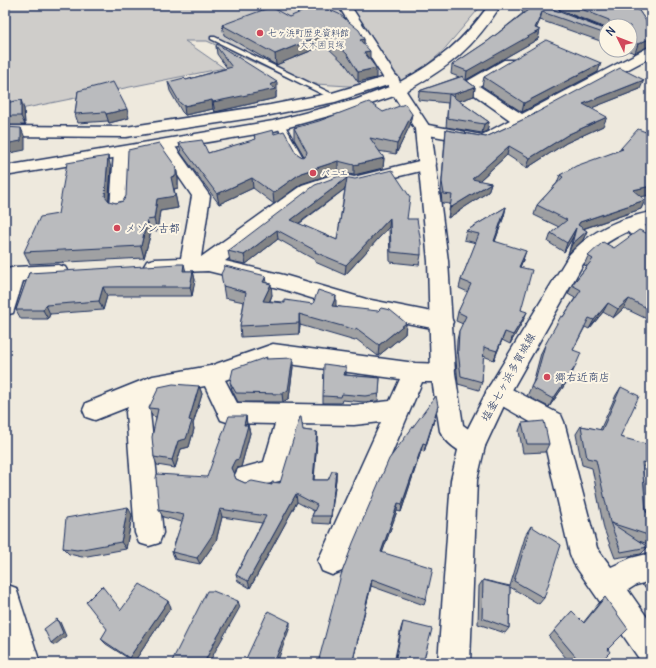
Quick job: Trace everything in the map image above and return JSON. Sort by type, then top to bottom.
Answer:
[{"type":"street","points":[[344,5],[423,129],[438,261],[442,322],[443,373],[452,431],[472,446]]},
{"type":"street","points":[[5,131],[126,132],[270,110],[395,84],[429,72],[453,55],[480,27],[495,5]]},
{"type":"street","points":[[551,5],[554,13],[598,32]]},
{"type":"street","points":[[638,47],[650,51]]},
{"type":"street","points":[[423,129],[484,140],[522,120],[605,69],[650,51]]},
{"type":"street","points":[[522,120],[469,86],[523,54]]},
{"type":"street","points":[[5,171],[165,145],[280,124],[360,103],[395,84]]},
{"type":"street","points":[[165,145],[200,196],[199,264]]},
{"type":"street","points":[[119,208],[122,152]]},
{"type":"street","points":[[199,264],[308,189],[338,178],[354,182],[427,164]]},
{"type":"street","name":"塩釜七ヶ浜多賀城線","points":[[454,663],[464,480],[472,446],[498,392],[576,260],[590,244],[601,236],[614,229],[651,218]]},
{"type":"street","points":[[630,224],[651,239]]},
{"type":"street","points":[[136,267],[199,264],[284,282],[366,307],[442,322]]},
{"type":"street","points":[[5,307],[10,275],[76,271]]},
{"type":"street","points":[[95,410],[153,386],[211,375],[273,353],[415,372],[443,373]]},
{"type":"street","points":[[332,561],[415,372]]},
{"type":"street","points":[[211,375],[230,413],[354,415],[399,410]]},
{"type":"street","points":[[149,533],[138,412],[153,386]]},
{"type":"street","points":[[498,392],[552,422],[584,554],[651,649]]},
{"type":"street","points":[[247,477],[274,472],[290,414]]},
{"type":"street","points":[[606,586],[631,572],[651,567]]},
{"type":"street","points":[[5,599],[16,652]]},
{"type":"lane","points":[[213,38],[335,97]]},
{"type":"lane","points":[[280,124],[302,163]]},
{"type":"green space","name":"大木囲貝塚","points":[[5,5],[482,5],[441,53],[398,89],[299,83],[207,41],[185,41],[224,68],[16,110],[5,110]]},
{"type":"building","points":[[318,5],[339,14],[359,30],[364,39],[360,40],[370,51],[364,52],[376,68],[358,72],[347,54],[325,34],[275,54],[222,25],[271,7],[289,17]]},
{"type":"building","points":[[525,5],[550,5],[552,9],[598,27],[598,31],[542,12],[535,28],[540,30],[467,71],[452,65],[488,41],[528,10]]},
{"type":"building","points":[[571,5],[635,5],[648,24],[651,25],[651,38],[638,44],[638,18],[604,18]]},
{"type":"building","points":[[546,40],[601,63],[524,103],[484,77]]},
{"type":"building","points":[[217,44],[277,82],[270,85],[276,89],[213,102],[212,100],[184,106],[180,103],[168,82],[184,78],[186,80],[232,67],[216,46]]},
{"type":"building","points":[[620,68],[644,80],[583,104],[607,117],[569,134],[530,158],[509,146],[472,179],[491,183],[450,208],[452,195],[444,194],[442,182],[446,130],[486,137],[535,114]]},
{"type":"building","points":[[463,76],[463,78],[475,87],[454,94],[419,91]]},
{"type":"building","points":[[113,82],[127,109],[106,114],[105,112],[75,114],[78,91]]},
{"type":"building","points":[[449,94],[489,122],[484,124],[447,118]]},
{"type":"building","points":[[21,100],[21,116],[5,116],[5,103]]},
{"type":"building","points":[[369,102],[383,112],[405,104],[412,114],[397,144],[370,138],[384,158],[354,165],[338,161],[301,173],[273,193],[252,178],[217,194],[179,143],[202,140],[208,153],[256,139],[254,135],[273,130],[274,134],[284,131],[296,153],[302,157],[306,155],[307,152],[294,128],[319,121]]},
{"type":"building","points":[[5,127],[21,128],[21,141],[5,144]]},
{"type":"building","points":[[638,129],[651,134],[651,186],[633,190],[645,200],[580,222],[578,225],[587,231],[572,244],[576,228],[567,243],[551,233],[567,220],[537,205],[563,177],[560,175],[576,166],[623,149],[621,148]]},
{"type":"building","points":[[159,143],[176,167],[176,176],[171,177],[175,196],[157,199],[154,219],[147,220],[141,246],[24,252],[40,217],[58,214],[67,163],[108,156],[105,196],[109,201],[116,203],[123,201],[126,196],[128,150]]},
{"type":"building","points":[[392,170],[410,197],[407,219],[417,219],[421,243],[421,255],[391,252],[390,218],[346,265],[315,252],[316,251],[277,230],[244,255],[228,251],[315,185],[339,176],[355,179]],"holes":[[[347,178],[337,240],[291,220]]]},
{"type":"building","points":[[506,207],[494,241],[526,251],[519,267],[532,270],[521,310],[527,312],[513,335],[505,332],[497,351],[484,347],[482,382],[461,376],[458,351],[459,331],[466,316],[458,312],[471,284],[461,280],[479,234],[466,231]]},
{"type":"building","points":[[639,230],[651,235],[651,249],[649,251],[651,252],[651,310],[629,299],[618,309],[608,303],[594,320],[589,318],[573,350],[581,353],[575,367],[553,399],[531,387],[536,378],[545,345],[561,316],[563,317],[581,290],[572,285],[593,259],[588,256],[603,242],[614,248]]},
{"type":"building","points":[[184,264],[183,271],[193,271],[190,287],[103,287],[99,301],[46,305],[43,310],[16,310],[29,273]]},
{"type":"building","points":[[225,266],[266,276],[263,282],[271,284],[263,301],[285,303],[285,300],[313,304],[318,290],[336,296],[332,306],[378,311],[381,308],[390,310],[406,323],[379,345],[356,328],[356,330],[299,314],[299,323],[240,326],[246,292],[223,286],[221,274]]},
{"type":"building","points":[[267,357],[266,359],[293,358],[288,390],[282,394],[236,393],[230,382],[233,369]]},
{"type":"building","points":[[324,364],[346,367],[344,375],[380,378],[379,394],[365,396],[342,394],[341,397],[323,396]]},
{"type":"building","points":[[173,384],[199,386],[189,420],[192,421],[186,439],[178,441],[172,460],[154,457],[152,437],[158,409],[149,408],[159,387]]},
{"type":"building","points":[[621,387],[639,396],[620,437],[646,444],[646,463],[642,462],[646,512],[651,513],[651,536],[611,523],[648,547],[621,552],[610,522],[596,460],[587,458],[581,426],[602,430]]},
{"type":"building","points":[[436,396],[438,406],[426,444],[423,443],[402,504],[398,503],[381,552],[433,568],[426,599],[372,579],[353,660],[362,663],[318,663],[341,575],[389,459]]},
{"type":"building","points":[[229,416],[246,416],[244,425],[248,425],[239,459],[235,460],[231,468],[236,479],[245,483],[252,481],[272,485],[272,482],[280,483],[300,417],[303,430],[317,432],[313,480],[328,480],[332,471],[336,471],[331,516],[312,516],[317,505],[296,494],[248,581],[236,575],[266,516],[220,509],[213,534],[197,558],[172,552],[184,515],[159,510],[156,478],[157,474],[207,477]]},
{"type":"building","points":[[544,421],[549,444],[527,444],[522,423]]},
{"type":"building","points":[[128,507],[121,542],[77,550],[63,548],[66,518]]},
{"type":"building","points":[[531,526],[561,545],[544,598],[514,581]]},
{"type":"building","points":[[483,580],[510,587],[509,628],[482,618]]},
{"type":"building","points":[[140,584],[168,601],[129,658],[101,639],[107,629],[86,602],[102,586],[121,610]]},
{"type":"building","points":[[207,591],[213,591],[238,601],[204,663],[171,663]]},
{"type":"building","points":[[605,597],[628,629],[608,649],[610,652],[599,663],[581,663],[554,631],[572,611],[584,623]]},
{"type":"building","points":[[268,611],[290,622],[274,663],[244,663]]},
{"type":"building","points":[[57,619],[63,633],[51,643],[44,629]]},
{"type":"building","points":[[403,622],[432,629],[423,663],[408,663],[396,657]]},
{"type":"place","name":"七ヶ浜町歴史資料館","points":[[260,33]]},
{"type":"place","name":"パニエ","points":[[313,173]]},
{"type":"place","name":"メゾン古都","points":[[117,228]]},
{"type":"place","name":"郷右近商店","points":[[547,377]]}]
